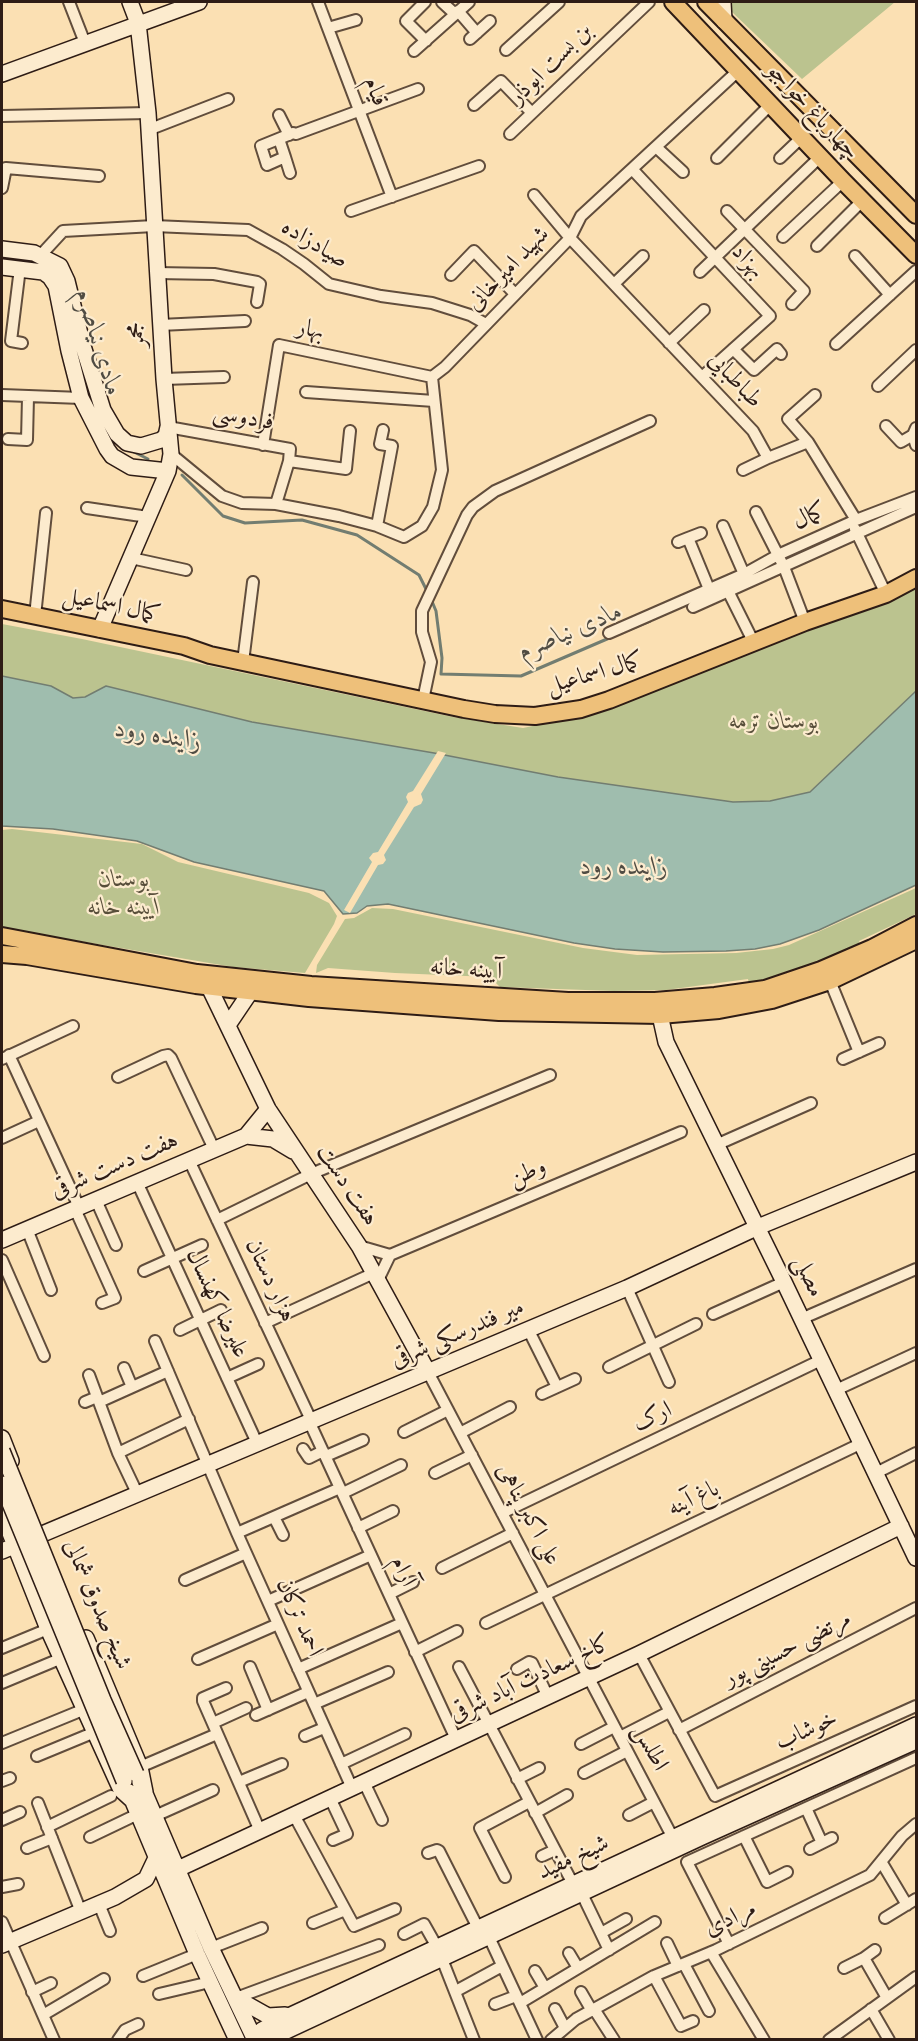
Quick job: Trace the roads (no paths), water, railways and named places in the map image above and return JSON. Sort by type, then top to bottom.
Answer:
[{"type":"main road","name":"مجمر","points":[[99,629],[168,471],[171,454],[160,325],[148,113],[138,23],[130,2]]},
{"type":"main road","points":[[2,74],[199,2]]},
{"type":"main road","name":"چهارباغ خواجو","points":[[673,2],[916,255]]},
{"type":"main road","name":"چهارباغ خواجو","points":[[706,2],[916,215]]},
{"type":"main road","points":[[707,36],[714,37],[724,28],[723,2]]},
{"type":"main road","points":[[2,249],[34,253],[60,266],[67,281],[83,346],[103,410],[113,429],[127,443],[141,446],[158,442],[166,436],[168,427]]},
{"type":"main road","points":[[2,267],[43,272],[56,286],[81,398],[102,442],[112,456],[131,467],[168,471]]},
{"type":"main road","name":"کمال اسماعیل","points":[[2,609],[184,646],[210,655],[423,700],[517,717],[554,714],[581,709],[609,700],[805,622],[886,594],[914,581]]},
{"type":"main road","name":"کمال اسماعیل","points":[[2,617],[180,656],[210,655]]},
{"type":"main road","name":"آیینه خانه","points":[[2,954],[27,956],[209,987],[309,998],[499,1012],[661,1008],[765,988],[821,970],[872,948],[916,925]]},
{"type":"main road","name":"آیینه خانه","points":[[2,936],[197,973],[311,985],[719,1010],[772,1000],[830,981],[916,940]]},
{"type":"main road","name":"هفت دست","points":[[209,987],[268,1109],[359,1246],[428,1371]]},
{"type":"main road","points":[[228,1025],[251,992]]},
{"type":"main road","name":"مصلی","points":[[661,1008],[666,1042],[914,1549]]},
{"type":"main road","points":[[246,1136],[268,1109]]},
{"type":"main road","points":[[246,1136],[273,1139],[297,1154]]},
{"type":"main road","name":"هفت دست شرقی","points":[[2,1240],[246,1136]]},
{"type":"main road","name":"میر فندرسکی شرقی","points":[[8,1548],[627,1288],[758,1227],[916,1162]]},
{"type":"main road","name":"شیخ صدوق شمالی","points":[[2,1438],[50,1553],[133,1774],[138,1802],[156,1858],[170,1891],[236,1998],[256,2040]]},
{"type":"main road","name":"شیخ صدوق شمالی","points":[[2,1451],[133,1774]]},
{"type":"main road","name":"شیخ صدوق شمالی","points":[[2,1484],[133,1774]]},
{"type":"main road","points":[[4,1518],[14,1527],[23,1525],[33,1512]]},
{"type":"main road","name":"شیخ صدوق شمالی","points":[[4,1518],[8,1548],[23,1566],[48,1629],[121,1790],[155,1816],[178,1869],[205,1951],[210,1982],[237,2040]]},
{"type":"main road","name":"کاخ سعادت آباد شرقی","points":[[178,1869],[589,1678],[901,1526]]},
{"type":"main road","points":[[23,1566],[23,1559],[31,1549],[44,1549],[50,1553]]},
{"type":"main road","name":"شیخ مفید","points":[[830,1781],[916,1725]]},
{"type":"main road","name":"شیخ مفید","points":[[267,2040],[439,1953],[577,1889],[679,1846],[700,1832],[830,1781],[916,1741]]},
{"type":"main road","points":[[5,1943],[115,1897],[146,1880],[156,1858]]},
{"type":"main road","points":[[115,1897],[121,1899],[151,1887],[170,1891]]},
{"type":"main road","points":[[236,1998],[294,2027]]},
{"type":"main road","name":"شیخ مفید","points":[[256,2040],[262,2030],[294,2027]]},
{"type":"street","points":[[69,2],[85,43]]},
{"type":"street","name":"قیام","points":[[318,2],[392,197]]},
{"type":"street","points":[[426,2],[405,21],[426,41]]},
{"type":"street","points":[[442,2],[456,13],[473,36],[490,21]]},
{"type":"street","points":[[414,51],[469,2]]},
{"type":"street","points":[[506,50],[559,2]]},
{"type":"street","name":"بن بست ابوذر","points":[[510,134],[649,2]]},
{"type":"street","points":[[328,28],[356,20]]},
{"type":"street","name":"شهید امیرخانی","points":[[432,377],[570,238],[581,216],[739,70]]},
{"type":"street","points":[[474,105],[501,81],[532,113]]},
{"type":"street","points":[[285,157],[267,165],[261,146],[418,89]]},
{"type":"street","points":[[148,130],[228,99]]},
{"type":"street","points":[[717,158],[771,104]]},
{"type":"street","points":[[2,116],[148,113]]},
{"type":"street","points":[[279,115],[289,135]]},
{"type":"street","points":[[780,158],[802,137]]},
{"type":"street","points":[[279,139],[290,173]]},
{"type":"street","points":[[656,147],[683,172]]},
{"type":"street","points":[[700,272],[821,156]]},
{"type":"street","points":[[351,212],[479,166]]},
{"type":"street","points":[[2,188],[6,168],[99,176]]},
{"type":"street","name":"بهزاد","points":[[632,169],[770,316],[702,377]]},
{"type":"street","points":[[783,237],[843,181]]},
{"type":"street","name":"طباطبایی","points":[[534,195],[570,238],[753,432],[768,458]]},
{"type":"street","points":[[817,246],[863,200]]},
{"type":"street","points":[[727,211],[804,291],[792,304]]},
{"type":"street","name":"صیادزاده","points":[[40,256],[63,231],[154,226],[248,230],[304,264],[329,284],[381,296],[432,303],[470,315],[486,324]]},
{"type":"street","points":[[452,274],[474,252],[515,294]]},
{"type":"street","points":[[614,284],[643,256]]},
{"type":"street","points":[[855,256],[890,295]]},
{"type":"street","points":[[20,268],[11,341],[22,343]]},
{"type":"street","points":[[836,344],[916,271]]},
{"type":"street","points":[[157,273],[214,274],[257,282],[260,285],[257,302]]},
{"type":"street","points":[[669,343],[704,310]]},
{"type":"street","points":[[160,325],[246,321]]},
{"type":"street","name":"بهار","points":[[263,445],[279,345],[432,377]]},
{"type":"street","points":[[733,349],[754,370],[777,349],[781,354]]},
{"type":"street","points":[[878,386],[916,350]]},
{"type":"street","points":[[164,379],[224,377]]},
{"type":"street","points":[[171,454],[222,496],[242,503],[276,504],[339,516],[377,526],[404,537],[422,526],[433,507],[442,470],[432,377]]},
{"type":"street","points":[[306,392],[434,401]]},
{"type":"street","points":[[2,395],[81,398]]},
{"type":"street","points":[[815,395],[788,419],[808,442],[854,521],[857,534],[886,594]]},
{"type":"street","points":[[8,439],[27,440],[28,397]]},
{"type":"street","points":[[423,700],[431,662],[422,632],[422,611],[467,515],[483,498],[495,490],[650,422]]},
{"type":"street","points":[[886,426],[901,442],[915,436]]},
{"type":"street","name":"فردوسی","points":[[168,427],[290,449],[289,461],[276,504]]},
{"type":"street","points":[[377,526],[392,446],[380,444],[383,429]]},
{"type":"street","points":[[289,461],[346,469],[350,431]]},
{"type":"street","points":[[743,470],[808,442]]},
{"type":"street","name":"کمال","points":[[609,633],[709,589],[726,587],[744,573],[778,555],[854,521],[916,497]]},
{"type":"street","points":[[693,607],[726,587],[784,567],[916,507]]},
{"type":"street","points":[[87,508],[148,517]]},
{"type":"street","points":[[756,512],[784,567],[805,622]]},
{"type":"street","points":[[35,616],[46,513]]},
{"type":"street","points":[[723,526],[744,573]]},
{"type":"street","points":[[701,533],[683,540],[709,589]]},
{"type":"street","points":[[131,558],[186,570]]},
{"type":"street","points":[[243,662],[253,582]]},
{"type":"street","points":[[726,587],[754,643]]},
{"type":"street","points":[[830,981],[859,1052]]},
{"type":"street","points":[[73,1026],[5,1057],[39,1121],[115,1298],[102,1303]]},
{"type":"street","points":[[843,1059],[879,1043]]},
{"type":"street","points":[[118,1077],[168,1055],[214,1149]]},
{"type":"street","points":[[217,1220],[311,1174],[550,1075]]},
{"type":"street","points":[[716,1145],[811,1103]]},
{"type":"street","points":[[2,1138],[39,1121]]},
{"type":"street","name":"وطن","points":[[390,1255],[681,1132]]},
{"type":"street","name":"هزار دستان","points":[[189,1160],[310,1421]]},
{"type":"street","name":"علیرضا کهنسال","points":[[137,1182],[257,1443]]},
{"type":"street","points":[[96,1200],[116,1245]]},
{"type":"street","points":[[27,1229],[51,1290]]},
{"type":"street","points":[[144,1271],[202,1245]]},
{"type":"street","points":[[265,1323],[376,1276],[390,1255],[359,1246]]},
{"type":"street","points":[[2,1260],[44,1356]]},
{"type":"street","points":[[801,1318],[916,1269]]},
{"type":"street","points":[[713,1314],[784,1282]]},
{"type":"street","points":[[627,1288],[669,1382]]},
{"type":"street","points":[[180,1330],[221,1311]]},
{"type":"street","points":[[609,1367],[696,1324]]},
{"type":"street","points":[[528,1329],[557,1387]]},
{"type":"street","name":"احمد ترکان","points":[[155,1341],[237,1533],[341,1764],[382,1820]]},
{"type":"street","points":[[836,1390],[916,1353]]},
{"type":"street","name":"ارک","points":[[502,1513],[821,1360]]},
{"type":"street","points":[[227,1378],[258,1364]]},
{"type":"street","points":[[124,1368],[132,1387]]},
{"type":"street","points":[[85,1402],[132,1387],[168,1371]]},
{"type":"street","name":"علی اکبر پناهی","points":[[428,1371],[589,1678]]},
{"type":"street","points":[[88,1375],[118,1453],[137,1493]]},
{"type":"street","points":[[542,1394],[575,1379]]},
{"type":"street","points":[[460,1433],[510,1407]]},
{"type":"street","points":[[404,1432],[448,1410]]},
{"type":"street","points":[[118,1453],[189,1419]]},
{"type":"street","name":"آرام","points":[[310,1421],[456,1740]]},
{"type":"street","points":[[303,1449],[307,1458],[363,1440]]},
{"type":"street","name":"باغ آینه","points":[[486,1623],[862,1443]]},
{"type":"street","points":[[876,1473],[916,1453]]},
{"type":"street","points":[[435,1473],[472,1455]]},
{"type":"street","points":[[237,1533],[401,1465]]},
{"type":"street","points":[[358,1528],[393,1511]]},
{"type":"street","points":[[274,1517],[283,1536]]},
{"type":"street","points":[[442,1568],[513,1533]]},
{"type":"street","points":[[184,1580],[246,1553]]},
{"type":"street","points":[[268,1601],[371,1555]]},
{"type":"street","points":[[389,1594],[413,1582]]},
{"type":"street","name":"مرتضی حسینی پور","points":[[679,1730],[916,1608]]},
{"type":"street","points":[[298,1670],[402,1623]]},
{"type":"street","points":[[198,1659],[278,1624]]},
{"type":"street","points":[[2,1648],[48,1629]]},
{"type":"street","points":[[416,1652],[457,1631]]},
{"type":"street","points":[[639,1654],[679,1730]]},
{"type":"street","points":[[2,1683],[62,1658]]},
{"type":"street","points":[[517,1669],[529,1662],[532,1663],[548,1697]]},
{"type":"street","points":[[250,1667],[268,1710]]},
{"type":"street","points":[[459,1667],[472,1680],[488,1724],[609,1950]]},
{"type":"street","points":[[314,1704],[388,1672]]},
{"type":"street","name":"اطلس","points":[[589,1678],[729,1944]]},
{"type":"street","points":[[226,1688],[202,1699],[260,1831]]},
{"type":"street","points":[[256,1715],[308,1692]]},
{"type":"street","name":"خوشاب","points":[[679,1730],[715,1796],[916,1706]]},
{"type":"street","points":[[133,1774],[215,1729],[246,1708]]},
{"type":"street","points":[[2,1743],[85,1709]]},
{"type":"street","points":[[620,1737],[669,1712]]},
{"type":"street","points":[[581,1744],[614,1727]]},
{"type":"street","points":[[305,1736],[324,1728]]},
{"type":"street","points":[[37,1756],[95,1732]]},
{"type":"street","points":[[341,1764],[405,1734]]},
{"type":"street","points":[[819,1749],[830,1781]]},
{"type":"street","points":[[584,1773],[627,1751]]},
{"type":"street","points":[[679,1846],[744,1836],[806,1808],[830,1781],[916,1758]]},
{"type":"street","points":[[239,1782],[282,1764]]},
{"type":"street","points":[[517,1779],[539,1768]]},
{"type":"street","points":[[155,1816],[213,1790]]},
{"type":"street","points":[[535,1813],[567,1795]]},
{"type":"street","points":[[47,1827],[111,1796]]},
{"type":"street","points":[[330,1798],[347,1834],[333,1840]]},
{"type":"street","points":[[90,1837],[138,1802]]},
{"type":"street","points":[[505,1877],[480,1828],[529,1802]]},
{"type":"street","points":[[629,1815],[654,1802]]},
{"type":"street","points":[[38,1803],[81,1912]]},
{"type":"street","points":[[806,1808],[827,1840],[810,1849]]},
{"type":"street","points":[[2,1820],[20,1812]]},
{"type":"street","points":[[294,1815],[353,1925],[356,1926],[395,1909]]},
{"type":"street","name":"مرادی","points":[[551,2040],[564,2033],[576,2019],[654,1976],[729,1944],[870,1875],[902,1836],[916,1824]]},
{"type":"street","points":[[744,1836],[767,1882],[787,1872]]},
{"type":"street","points":[[27,1848],[52,1838]]},
{"type":"street","points":[[542,1856],[555,1850]]},
{"type":"street","points":[[428,1853],[439,1851],[502,1966],[537,2040]]},
{"type":"street","points":[[882,1863],[912,1902],[885,1918]]},
{"type":"street","points":[[2,1887],[18,1884]]},
{"type":"street","points":[[99,1904],[110,1931]]},
{"type":"street","points":[[313,1923],[345,1910]]},
{"type":"street","points":[[601,1933],[626,1918]]},
{"type":"street","points":[[2,1922],[5,1943],[32,1992],[54,2040]]},
{"type":"street","points":[[495,2004],[518,1999],[545,1988],[655,1922]]},
{"type":"street","points":[[404,1934],[423,1924],[456,1991],[474,2040]]},
{"type":"street","points":[[143,1976],[262,1928]]},
{"type":"street","points":[[667,1943],[709,2011]]},
{"type":"street","points":[[236,1998],[379,1945]]},
{"type":"street","points":[[844,1968],[875,1950]]},
{"type":"street","points":[[711,1952],[764,2040]]},
{"type":"street","points":[[569,1953],[578,1968]]},
{"type":"street","points":[[864,1958],[886,1998]]},
{"type":"street","points":[[456,1991],[502,1966]]},
{"type":"street","points":[[535,1971],[545,1988]]},
{"type":"street","points":[[654,1976],[681,2026],[693,2020]]},
{"type":"street","points":[[829,2040],[916,1977]]},
{"type":"street","points":[[43,2015],[104,1979]]},
{"type":"street","points":[[159,1995],[210,1982]]},
{"type":"street","points":[[32,1992],[51,1983]]},
{"type":"street","points":[[581,1992],[614,2040]]},
{"type":"street","points":[[555,2009],[564,2033]]},
{"type":"street","points":[[871,2009],[889,2040]]},
{"type":"street","points":[[118,2040],[125,2030],[138,2024]]},
{"type":"water","name":"زاینده رود","points":[[2,676],[51,686],[73,698],[85,697],[106,686],[252,722],[558,777],[733,802],[770,801],[810,792],[916,691],[916,885],[819,930],[780,944],[726,951],[663,952],[615,949],[574,943],[388,904],[367,906],[357,913],[343,914],[324,891],[194,862],[137,841],[53,829],[2,826]]},
{"type":"waterway","name":"مادی نیاصرم","points":[[27,259],[40,264]]},
{"type":"waterway","name":"مادی نیاصرم","points":[[132,451],[148,459]]},
{"type":"waterway","name":"مادی نیاصرم","points":[[182,475],[223,516],[245,523],[302,520],[357,535],[419,575],[428,593]]},
{"type":"waterway","name":"مادی نیاصرم","points":[[431,599],[436,611],[442,658],[441,674],[521,676],[614,636]]},
{"type":"waterway","name":"مادی نیاصرم","points":[[628,630],[650,621]]},
{"type":"park label","name":"بوستان ترمه","points":[[774,723]]},
{"type":"park label","name":"بوستان آیینه خانه","points":[[124,895]]}]
